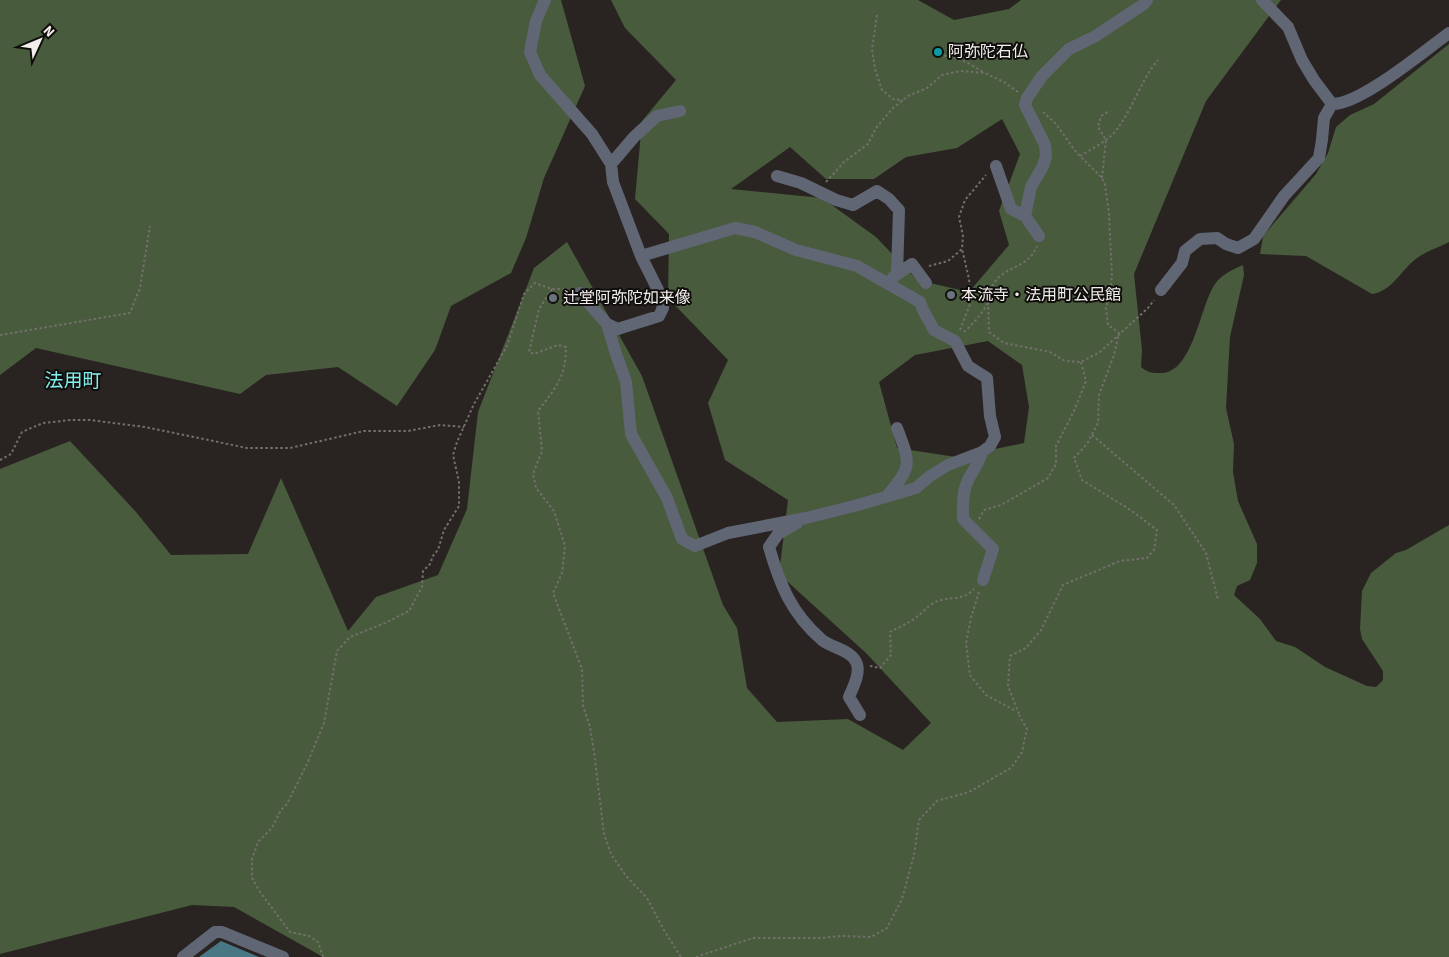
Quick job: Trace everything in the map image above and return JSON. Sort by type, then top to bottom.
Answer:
[{"type":"street","points":[[544,0],[536,22],[530,52],[540,75],[592,134],[611,164],[612,182],[664,308],[659,316],[624,327],[618,328],[607,324]]},
{"type":"street","points":[[1025,216],[1031,187],[1043,166],[1046,156],[1045,145],[1025,105],[1027,98],[1042,76],[1069,50],[1094,37],[1144,4],[1147,0]]},
{"type":"street","points":[[1262,0],[1288,27],[1302,60],[1332,104]]},
{"type":"street","points":[[1332,104],[1340,104],[1361,96],[1449,33]]},
{"type":"street","points":[[1161,290],[1182,263],[1185,251],[1200,239],[1217,238],[1226,244],[1238,248],[1254,239],[1284,196],[1319,158],[1324,118],[1332,104]]},
{"type":"street","points":[[611,164],[634,137],[657,116],[680,111]]},
{"type":"street","points":[[996,166],[1011,209],[1025,216],[1039,236]]},
{"type":"street","points":[[777,176],[801,184],[836,200],[853,204],[877,192],[889,199],[899,210],[892,278]]},
{"type":"street","points":[[580,293],[607,324],[626,382],[631,434],[667,498],[682,539],[695,546],[728,533],[806,518],[916,488],[930,476],[948,465],[982,452],[990,446],[995,437],[990,416],[988,378],[968,366],[955,341],[934,330],[920,302],[903,293],[892,278],[858,266],[796,250],[754,232],[735,228],[641,256]]},
{"type":"street","points":[[892,278],[912,264],[926,283]]},
{"type":"street","points":[[887,496],[904,475],[908,457],[897,428]]},
{"type":"street","points":[[982,452],[979,463],[968,480],[963,498],[963,519],[992,549],[983,580]]},
{"type":"street","points":[[806,518],[778,534],[769,547],[778,578],[787,599],[802,620],[824,641],[842,650],[854,659],[857,665],[857,679],[849,698],[860,715]]},
{"type":"street","points":[[183,957],[215,932],[222,932],[283,957]]},
{"type":"path","points":[[877,15],[872,49],[875,69],[882,90],[893,99],[903,100]]},
{"type":"path","points":[[934,54],[952,56],[963,60],[1004,82],[1027,98]]},
{"type":"path","points":[[1080,156],[1106,140],[1120,125],[1150,69],[1158,60]]},
{"type":"path","points":[[818,192],[844,162],[868,144],[876,128],[893,108],[903,100],[927,88],[942,75],[961,71],[985,73]]},
{"type":"path","points":[[1042,111],[1056,124],[1080,156],[1102,178],[1105,185],[1109,214],[1112,277],[1106,309],[1108,325],[1119,333]]},
{"type":"path","points":[[1102,178],[1106,140],[1098,126],[1101,116],[1109,111]]},
{"type":"path","points":[[955,341],[971,302],[969,279],[962,249],[963,236],[959,217],[965,200],[983,178],[996,166]]},
{"type":"path","points":[[0,336],[130,312],[140,288],[150,226]]},
{"type":"path","points":[[1039,236],[1037,248],[1031,258],[1007,271],[993,284],[988,302],[989,332],[1004,343],[1050,352],[1066,360],[1082,362],[1100,352],[1148,308],[1161,290]]},
{"type":"path","points":[[926,283],[928,267],[948,261],[962,249]]},
{"type":"path","points":[[323,957],[318,942],[309,936],[290,932],[260,892],[252,878],[252,859],[258,842],[272,828],[281,810],[287,804],[307,764],[324,723],[337,651],[350,637],[409,611],[422,587],[424,571],[438,550],[444,530],[459,506],[459,482],[453,456],[474,404],[507,346],[524,294],[535,283],[552,289],[567,288],[580,293]]},
{"type":"path","points":[[552,289],[539,309],[529,352],[534,354],[558,345],[566,346],[566,363],[560,381],[538,411],[542,451],[533,474],[536,488],[554,511],[565,546],[562,573],[553,594],[582,670],[583,706],[590,727],[604,834],[611,854],[626,876],[647,898],[680,957]]},
{"type":"path","points":[[955,341],[974,322],[988,302]]},
{"type":"path","points":[[696,957],[753,938],[871,937],[887,928],[902,899],[914,855],[919,820],[936,801],[969,792],[1011,768],[1022,752],[1027,729],[1008,686],[1010,656],[1026,648],[1040,630],[1063,585],[1120,561],[1147,558],[1154,550],[1157,530],[1132,511],[1082,480],[1074,458],[1087,444],[1098,423],[1099,395],[1114,355],[1119,333]]},
{"type":"path","points":[[978,520],[984,510],[1001,505],[1048,478],[1056,464],[1056,446],[1086,381],[1082,362]]},
{"type":"path","points":[[0,460],[12,454],[22,432],[43,423],[71,420],[90,420],[145,426],[247,448],[290,448],[364,431],[408,431],[440,425],[464,427]]},
{"type":"path","points":[[1092,435],[1174,505],[1206,553],[1218,600]]},
{"type":"path","points":[[983,580],[971,618],[966,643],[970,675],[986,695],[1016,710],[1019,714]]},
{"type":"path","points":[[857,665],[880,668],[891,655],[890,632],[917,617],[929,606],[940,600],[957,599],[970,593],[983,580]]},
{"type":"green space","points":[[0,0],[561,0],[585,86],[544,178],[526,238],[511,273],[451,306],[435,350],[397,406],[338,367],[266,375],[240,394],[36,348],[0,375]]},
{"type":"green space","points":[[611,0],[918,0],[954,20],[1009,9],[1021,0],[1281,0],[1206,101],[1134,274],[1142,350],[1141,367],[1149,372],[1159,373],[1171,371],[1180,363],[1188,352],[1215,284],[1224,275],[1243,265],[1244,275],[1230,337],[1226,408],[1234,444],[1233,472],[1238,501],[1257,544],[1257,563],[1250,580],[1237,586],[1234,595],[1260,619],[1276,641],[1295,647],[1325,667],[1367,686],[1376,687],[1383,680],[1383,671],[1362,639],[1360,629],[1362,591],[1371,573],[1396,553],[1406,550],[1449,525],[1449,957],[323,957],[234,907],[192,905],[0,954],[0,469],[70,441],[136,512],[171,555],[248,554],[281,478],[348,631],[376,597],[438,575],[467,509],[478,412],[534,268],[567,242],[642,376],[723,605],[737,628],[747,688],[777,722],[848,719],[903,750],[931,723],[866,653],[779,574],[788,500],[725,460],[708,403],[728,360],[668,298],[669,234],[635,199],[642,121],[676,80],[625,28]],"holes":[[[1002,119],[1020,154],[999,211],[1009,245],[969,292],[917,280],[876,237],[822,198],[731,189],[790,147],[826,179],[874,179],[906,157],[957,148]],[[988,341],[1022,365],[1029,407],[1024,443],[956,457],[897,448],[879,382],[915,355]]]},
{"type":"green space","points":[[1449,44],[1449,242],[1420,256],[1392,284],[1380,292],[1372,294],[1306,256],[1260,254],[1263,236],[1316,174],[1328,153],[1336,127],[1350,115],[1374,104]]},
{"type":"water","points":[[221,941],[259,957],[199,957]]},
{"type":"place","name":"阿弥陀石仏","points":[[938,52]]},
{"type":"place","name":"本流寺・法用町公民館","points":[[951,295]]},
{"type":"place","name":"辻堂阿弥陀如来像","points":[[553,298]]},
{"type":"district","name":"法用町","points":[[73,381]]}]
